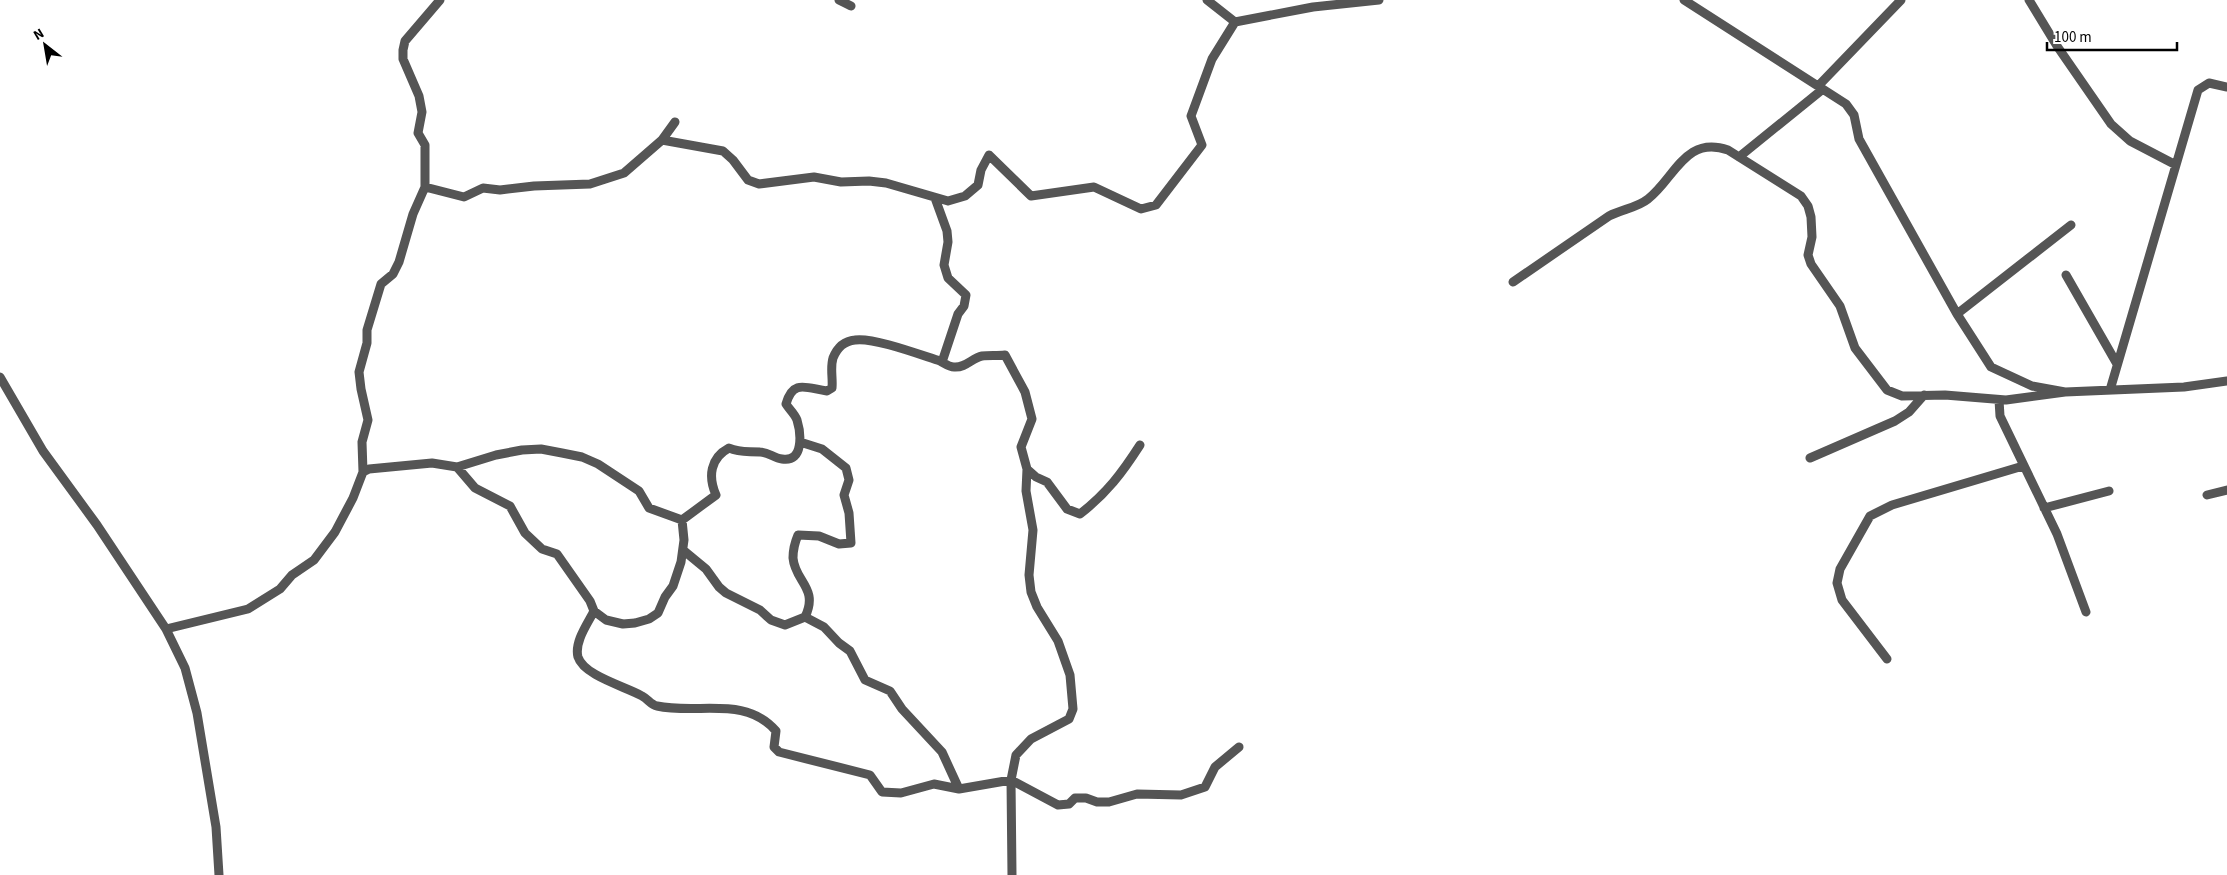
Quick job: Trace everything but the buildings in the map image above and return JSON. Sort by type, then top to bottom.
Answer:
[{"type":"street","points":[[166,629],[248,609],[280,589],[292,575],[314,560],[335,532],[353,498],[363,472],[362,442],[368,420],[360,390],[359,372],[367,343],[367,330],[380,284],[393,274],[399,262],[413,214],[425,187],[425,145],[418,133],[422,112],[419,96],[402,59],[404,41],[440,0]]},
{"type":"street","points":[[839,0],[851,6]]},
{"type":"street","points":[[1206,0],[1236,22]]},
{"type":"street","points":[[662,140],[723,151],[733,160],[748,180],[759,184],[814,177],[841,182],[869,181],[886,183],[948,200],[957,199],[972,192],[978,186],[981,170],[989,155],[1031,196],[1094,187],[1141,209],[1156,204],[1202,145],[1191,116],[1212,59],[1236,22],[1313,7],[1379,0]]},
{"type":"street","points":[[1684,0],[1846,104],[1854,115],[1859,139],[1957,314],[1991,367],[2032,386],[2065,392]]},
{"type":"street","points":[[1739,157],[1820,87],[1901,0]]},
{"type":"street","points":[[2029,0],[2057,46],[2111,124],[2130,141],[2176,165]]},
{"type":"street","points":[[2110,390],[2198,90],[2209,83],[2227,87]]},
{"type":"street","points":[[425,187],[464,197],[483,188],[500,190],[534,186],[590,184],[624,173],[662,140],[675,122]]},
{"type":"street","points":[[1513,282],[1609,216],[1621,209],[1638,206],[1650,198],[1688,154],[1698,149],[1718,147],[1739,157],[1801,196],[1808,206],[1812,237],[1808,255],[1811,264],[1840,306],[1855,348],[1887,390],[1902,396],[1924,395],[1999,400],[2065,392],[2184,387],[2227,381]]},
{"type":"street","points":[[936,198],[947,231],[948,242],[944,265],[948,278],[966,295],[964,306],[958,314],[942,362]]},
{"type":"street","points":[[1957,314],[2071,225]]},
{"type":"street","points":[[2066,275],[2117,364]]},
{"type":"street","points":[[682,520],[716,495],[711,484],[711,471],[721,452],[729,448],[738,452],[761,452],[783,460],[793,456],[799,450],[800,442],[796,418],[786,404],[789,393],[793,388],[801,386],[827,391],[832,388],[831,368],[833,358],[839,347],[844,344],[855,340],[872,342],[942,362],[953,367],[964,366],[980,356],[1005,356],[1025,392],[1032,419],[1021,448],[1027,469],[1026,491],[1033,530],[1029,575],[1031,592],[1037,606],[1058,641],[1070,675],[1073,709],[1069,719],[1061,725],[1030,738],[1016,755],[1010,780],[1012,875]]},
{"type":"street","points":[[0,377],[43,452],[107,540],[166,629],[185,668],[197,713],[216,827],[219,875]]},
{"type":"street","points":[[1810,458],[1895,421],[1909,412],[1924,395]]},
{"type":"street","points":[[1999,400],[2000,416],[2057,534],[2086,612]]},
{"type":"street","points":[[684,550],[706,569],[719,587],[726,593],[760,610],[771,620],[784,625],[805,616],[810,606],[810,599],[793,560],[794,545],[798,535],[819,536],[839,544],[851,544],[849,513],[844,495],[849,480],[846,468],[822,450],[800,442]]},
{"type":"street","points":[[1027,469],[1036,477],[1047,482],[1067,509],[1080,514],[1100,499],[1108,490],[1140,446]]},
{"type":"street","points":[[363,472],[392,466],[432,463],[457,467],[496,455],[522,450],[541,450],[582,457],[598,464],[626,480],[639,491],[649,508],[682,520]]},
{"type":"street","points":[[1887,659],[1842,600],[1837,583],[1840,569],[1870,516],[1892,505],[2023,466]]},
{"type":"street","points":[[457,467],[475,488],[510,506],[525,533],[542,549],[557,554],[590,601],[594,611],[606,620],[622,624],[635,623],[658,613],[665,597],[673,586],[684,550],[682,520]]},
{"type":"street","points":[[2206,495],[2227,490]]},
{"type":"street","points":[[2044,508],[2109,491]]},
{"type":"street","points":[[594,611],[577,647],[579,658],[590,670],[618,686],[643,696],[655,706],[683,709],[722,707],[743,710],[758,716],[768,722],[776,732],[774,747],[779,752],[870,775],[882,792],[901,793],[934,784],[959,789],[1010,780],[1058,805],[1069,804],[1075,798],[1109,802],[1138,794],[1182,795],[1205,787],[1215,766],[1239,747]]},
{"type":"street","points":[[805,616],[824,627],[839,643],[850,651],[865,680],[890,691],[902,709],[942,752],[959,789]]}]
